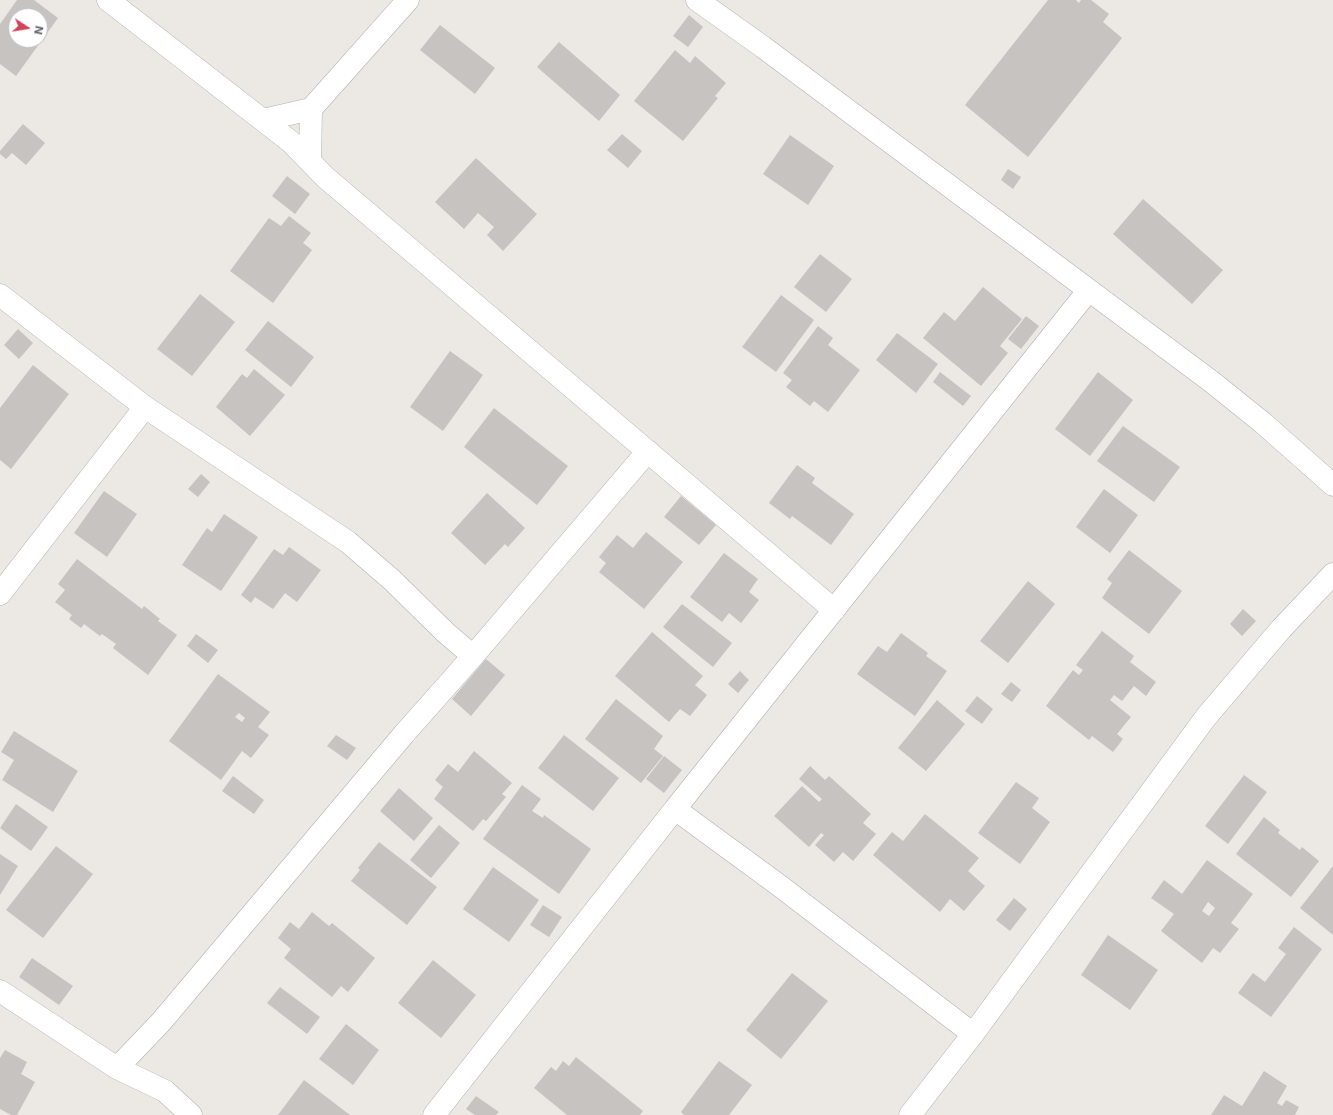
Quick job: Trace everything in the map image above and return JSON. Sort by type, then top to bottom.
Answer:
[{"type":"street","points":[[108,0],[291,142],[338,187],[834,610]]},
{"type":"street","points":[[263,120],[311,109],[408,0]]},
{"type":"street","points":[[696,0],[763,47],[1088,291],[1212,382],[1269,428],[1333,484]]},
{"type":"street","points":[[310,161],[311,109]]},
{"type":"street","points":[[434,1115],[675,809],[1088,291]]},
{"type":"street","points":[[0,295],[145,407],[348,542],[392,580],[446,633],[473,656]]},
{"type":"street","points":[[0,594],[145,407]]},
{"type":"street","points":[[117,1068],[161,1022],[404,734],[473,656],[648,451]]},
{"type":"street","points":[[910,1115],[973,1034],[1206,717],[1280,629],[1333,574]]},
{"type":"street","points":[[675,809],[780,886],[973,1034]]},
{"type":"street","points":[[0,991],[117,1068],[165,1091],[191,1115]]},
{"type":"building","points":[[17,0],[34,0],[45,8],[11,8]]},
{"type":"building","points":[[1048,0],[1076,0],[1079,3],[1081,0],[1091,0],[1109,14],[1103,22],[1122,38],[1028,157],[965,105]]},
{"type":"building","points":[[48,10],[58,18],[48,32]]},
{"type":"building","points":[[8,13],[8,48],[36,48],[16,76],[0,64],[0,24]]},
{"type":"building","points":[[689,15],[703,27],[688,47],[673,36]]},
{"type":"building","points":[[440,25],[495,68],[475,94],[420,50]]},
{"type":"building","points":[[559,42],[620,95],[599,121],[537,67]]},
{"type":"building","points":[[675,50],[690,63],[695,56],[726,83],[715,96],[718,98],[683,141],[634,101]]},
{"type":"building","points":[[23,124],[45,143],[26,165],[12,153],[6,159],[0,154],[0,151]]},
{"type":"building","points":[[622,134],[642,151],[628,168],[607,150]]},
{"type":"building","points":[[790,135],[834,166],[808,205],[763,174]]},
{"type":"building","points":[[476,158],[537,214],[503,251],[487,235],[494,227],[478,213],[464,229],[435,202]]},
{"type":"building","points":[[1008,169],[1021,177],[1013,189],[1001,180]]},
{"type":"building","points":[[287,176],[310,194],[295,214],[272,196]]},
{"type":"building","points":[[1143,199],[1223,270],[1192,304],[1113,234]]},
{"type":"building","points":[[289,216],[311,233],[303,243],[312,250],[273,303],[230,271],[269,218],[281,226]]},
{"type":"building","points":[[820,254],[852,279],[826,312],[794,287]]},
{"type":"building","points":[[983,287],[1022,319],[1000,346],[1008,353],[981,386],[923,338],[944,312],[955,321]]},
{"type":"building","points":[[200,294],[235,322],[192,376],[157,349]]},
{"type":"building","points":[[781,295],[814,320],[776,372],[742,347]]},
{"type":"building","points":[[1026,316],[1039,326],[1021,349],[1008,339]]},
{"type":"building","points":[[268,321],[314,357],[291,387],[245,350]]},
{"type":"building","points":[[818,326],[833,338],[828,345],[860,370],[828,412],[814,401],[810,406],[786,387],[792,380],[783,373]]},
{"type":"building","points":[[18,329],[33,343],[19,359],[4,345]]},
{"type":"building","points":[[897,333],[938,364],[916,393],[876,360]]},
{"type":"building","points":[[450,351],[483,375],[443,431],[410,407]]},
{"type":"building","points":[[33,365],[69,394],[11,469],[0,460],[0,408]]},
{"type":"building","points":[[254,369],[285,395],[250,436],[216,407],[242,374],[247,378]]},
{"type":"building","points":[[940,372],[971,396],[963,406],[933,382]]},
{"type":"building","points":[[1098,372],[1133,400],[1090,456],[1055,429]]},
{"type":"building","points":[[494,408],[568,466],[537,505],[464,447]]},
{"type":"building","points":[[1123,426],[1180,467],[1154,502],[1097,461]]},
{"type":"building","points":[[797,465],[815,478],[812,483],[854,514],[831,545],[792,516],[790,519],[769,503]]},
{"type":"building","points":[[201,474],[210,482],[198,497],[188,489]]},
{"type":"building","points":[[1104,489],[1138,515],[1110,553],[1076,527]]},
{"type":"building","points":[[104,491],[137,514],[107,557],[74,533]]},
{"type":"building","points":[[487,493],[525,528],[508,547],[505,544],[485,565],[451,533]]},
{"type":"building","points":[[681,496],[716,525],[699,545],[664,517]]},
{"type":"building","points":[[224,514],[258,537],[221,591],[182,565],[207,528],[212,532]]},
{"type":"building","points":[[646,532],[683,562],[644,609],[599,572],[606,563],[599,557],[617,535],[633,548]]},
{"type":"building","points":[[289,547],[321,570],[297,602],[285,593],[273,609],[255,597],[251,603],[241,595],[274,549],[283,555]]},
{"type":"building","points":[[1129,550],[1182,591],[1149,634],[1102,598],[1112,583],[1107,579]]},
{"type":"building","points":[[724,553],[758,579],[749,592],[759,600],[741,623],[729,613],[722,622],[690,597]]},
{"type":"building","points":[[77,559],[142,609],[144,606],[160,619],[158,621],[177,635],[148,675],[113,648],[116,644],[102,634],[100,636],[84,624],[81,628],[69,619],[72,615],[55,602],[65,590],[58,584]]},
{"type":"building","points":[[1028,581],[1055,604],[1008,663],[980,641]]},
{"type":"building","points":[[682,604],[732,643],[713,667],[663,627]]},
{"type":"building","points":[[1243,609],[1256,621],[1242,636],[1230,624]]},
{"type":"building","points":[[1102,631],[1134,656],[1130,662],[1156,682],[1146,696],[1134,686],[1122,701],[1114,695],[1110,700],[1131,717],[1117,734],[1123,739],[1113,752],[1092,736],[1089,740],[1046,706],[1073,670],[1079,675],[1083,670],[1076,665]]},
{"type":"building","points":[[652,632],[703,676],[695,685],[707,695],[690,716],[680,709],[669,722],[615,676]]},
{"type":"building","points":[[901,633],[928,653],[926,656],[947,671],[915,716],[857,674],[878,646],[887,652]]},
{"type":"building","points":[[196,634],[218,650],[208,663],[187,646]]},
{"type":"building","points":[[486,659],[505,675],[471,716],[452,699]]},
{"type":"building","points":[[740,671],[749,680],[738,693],[728,684]]},
{"type":"building","points":[[218,674],[270,712],[258,727],[269,735],[251,758],[242,751],[221,780],[169,741]],"holes":[[[239,713],[245,718],[242,722],[235,717]]]},
{"type":"building","points":[[1011,682],[1021,690],[1012,702],[1001,694]]},
{"type":"building","points":[[977,696],[993,709],[982,724],[965,711]]},
{"type":"building","points":[[616,699],[663,736],[654,749],[663,756],[641,783],[585,739]]},
{"type":"building","points":[[937,700],[965,724],[926,771],[898,748]]},
{"type":"building","points":[[14,731],[78,771],[53,812],[2,780],[14,760],[1,752]]},
{"type":"building","points":[[336,735],[356,748],[347,760],[327,746]]},
{"type":"building","points":[[564,735],[619,778],[593,811],[538,768]]},
{"type":"building","points":[[474,751],[512,783],[502,794],[506,797],[486,821],[483,819],[473,831],[434,799],[443,787],[435,780],[448,764],[458,772]]},
{"type":"building","points":[[664,756],[682,770],[664,793],[646,779]]},
{"type":"building","points":[[810,766],[825,780],[829,776],[871,814],[863,823],[876,834],[853,861],[843,852],[834,862],[815,845],[824,835],[821,833],[809,847],[774,816],[802,786],[819,802],[822,799],[799,779]]},
{"type":"building","points":[[1244,775],[1267,792],[1228,844],[1205,826]]},
{"type":"building","points":[[233,776],[264,800],[254,814],[222,791]]},
{"type":"building","points":[[1016,782],[1039,798],[1032,808],[1050,822],[1020,864],[978,833]]},
{"type":"building","points":[[522,785],[541,799],[532,811],[543,818],[544,815],[591,849],[559,894],[483,839]]},
{"type":"building","points":[[399,788],[433,818],[414,841],[380,811]]},
{"type":"building","points":[[16,804],[48,827],[31,851],[0,828]]},
{"type":"building","points":[[925,814],[979,858],[968,871],[985,886],[964,911],[950,899],[940,912],[873,855],[892,832],[903,841]]},
{"type":"building","points":[[1264,817],[1280,830],[1278,833],[1300,850],[1302,847],[1319,861],[1291,897],[1236,854]]},
{"type":"building","points":[[439,825],[460,843],[431,878],[410,860]]},
{"type":"building","points":[[379,842],[437,887],[407,925],[351,881],[360,870],[358,868]]},
{"type":"building","points":[[56,846],[93,874],[43,938],[6,910]]},
{"type":"building","points":[[0,854],[18,866],[0,895]]},
{"type":"building","points":[[1207,860],[1253,894],[1231,923],[1239,929],[1220,953],[1213,948],[1202,963],[1161,931],[1174,914],[1151,898],[1164,880],[1182,894]],"holes":[[[1208,902],[1215,908],[1209,916],[1202,911]]]},
{"type":"building","points":[[1333,866],[1333,935],[1300,908]]},
{"type":"building","points":[[493,867],[539,900],[509,942],[463,909]]},
{"type":"building","points":[[1014,898],[1027,909],[1010,931],[996,920]]},
{"type":"building","points":[[543,905],[562,917],[549,937],[530,925]]},
{"type":"building","points":[[312,912],[329,926],[332,923],[375,958],[348,992],[341,986],[332,997],[284,958],[291,949],[278,938],[290,922],[299,929]]},
{"type":"building","points":[[1294,927],[1322,949],[1271,1017],[1238,993],[1253,973],[1265,982],[1286,954],[1278,948]]},
{"type":"building","points":[[1108,935],[1158,970],[1130,1010],[1081,975]]},
{"type":"building","points":[[32,958],[73,986],[59,1005],[19,977]]},
{"type":"building","points":[[433,960],[476,995],[441,1038],[398,1003]]},
{"type":"building","points":[[792,973],[828,1001],[781,1059],[746,1030]]},
{"type":"building","points":[[280,987],[320,1017],[307,1034],[267,1003]]},
{"type":"building","points":[[346,1024],[379,1050],[353,1085],[319,1059]]},
{"type":"building","points":[[5,1050],[27,1062],[21,1074],[35,1082],[17,1115],[11,1115],[0,1109],[0,1058]]},
{"type":"building","points":[[576,1057],[643,1111],[640,1115],[567,1115],[534,1088],[551,1067],[556,1071],[563,1061],[569,1066]]},
{"type":"building","points":[[719,1061],[752,1085],[729,1115],[684,1115],[681,1112]]},
{"type":"building","points":[[1264,1071],[1287,1086],[1277,1103],[1282,1106],[1286,1100],[1299,1107],[1295,1115],[1211,1115],[1224,1095],[1242,1106]]},
{"type":"building","points":[[304,1080],[350,1115],[278,1115]]},
{"type":"building","points":[[476,1096],[499,1112],[496,1115],[475,1115],[466,1109]]}]
